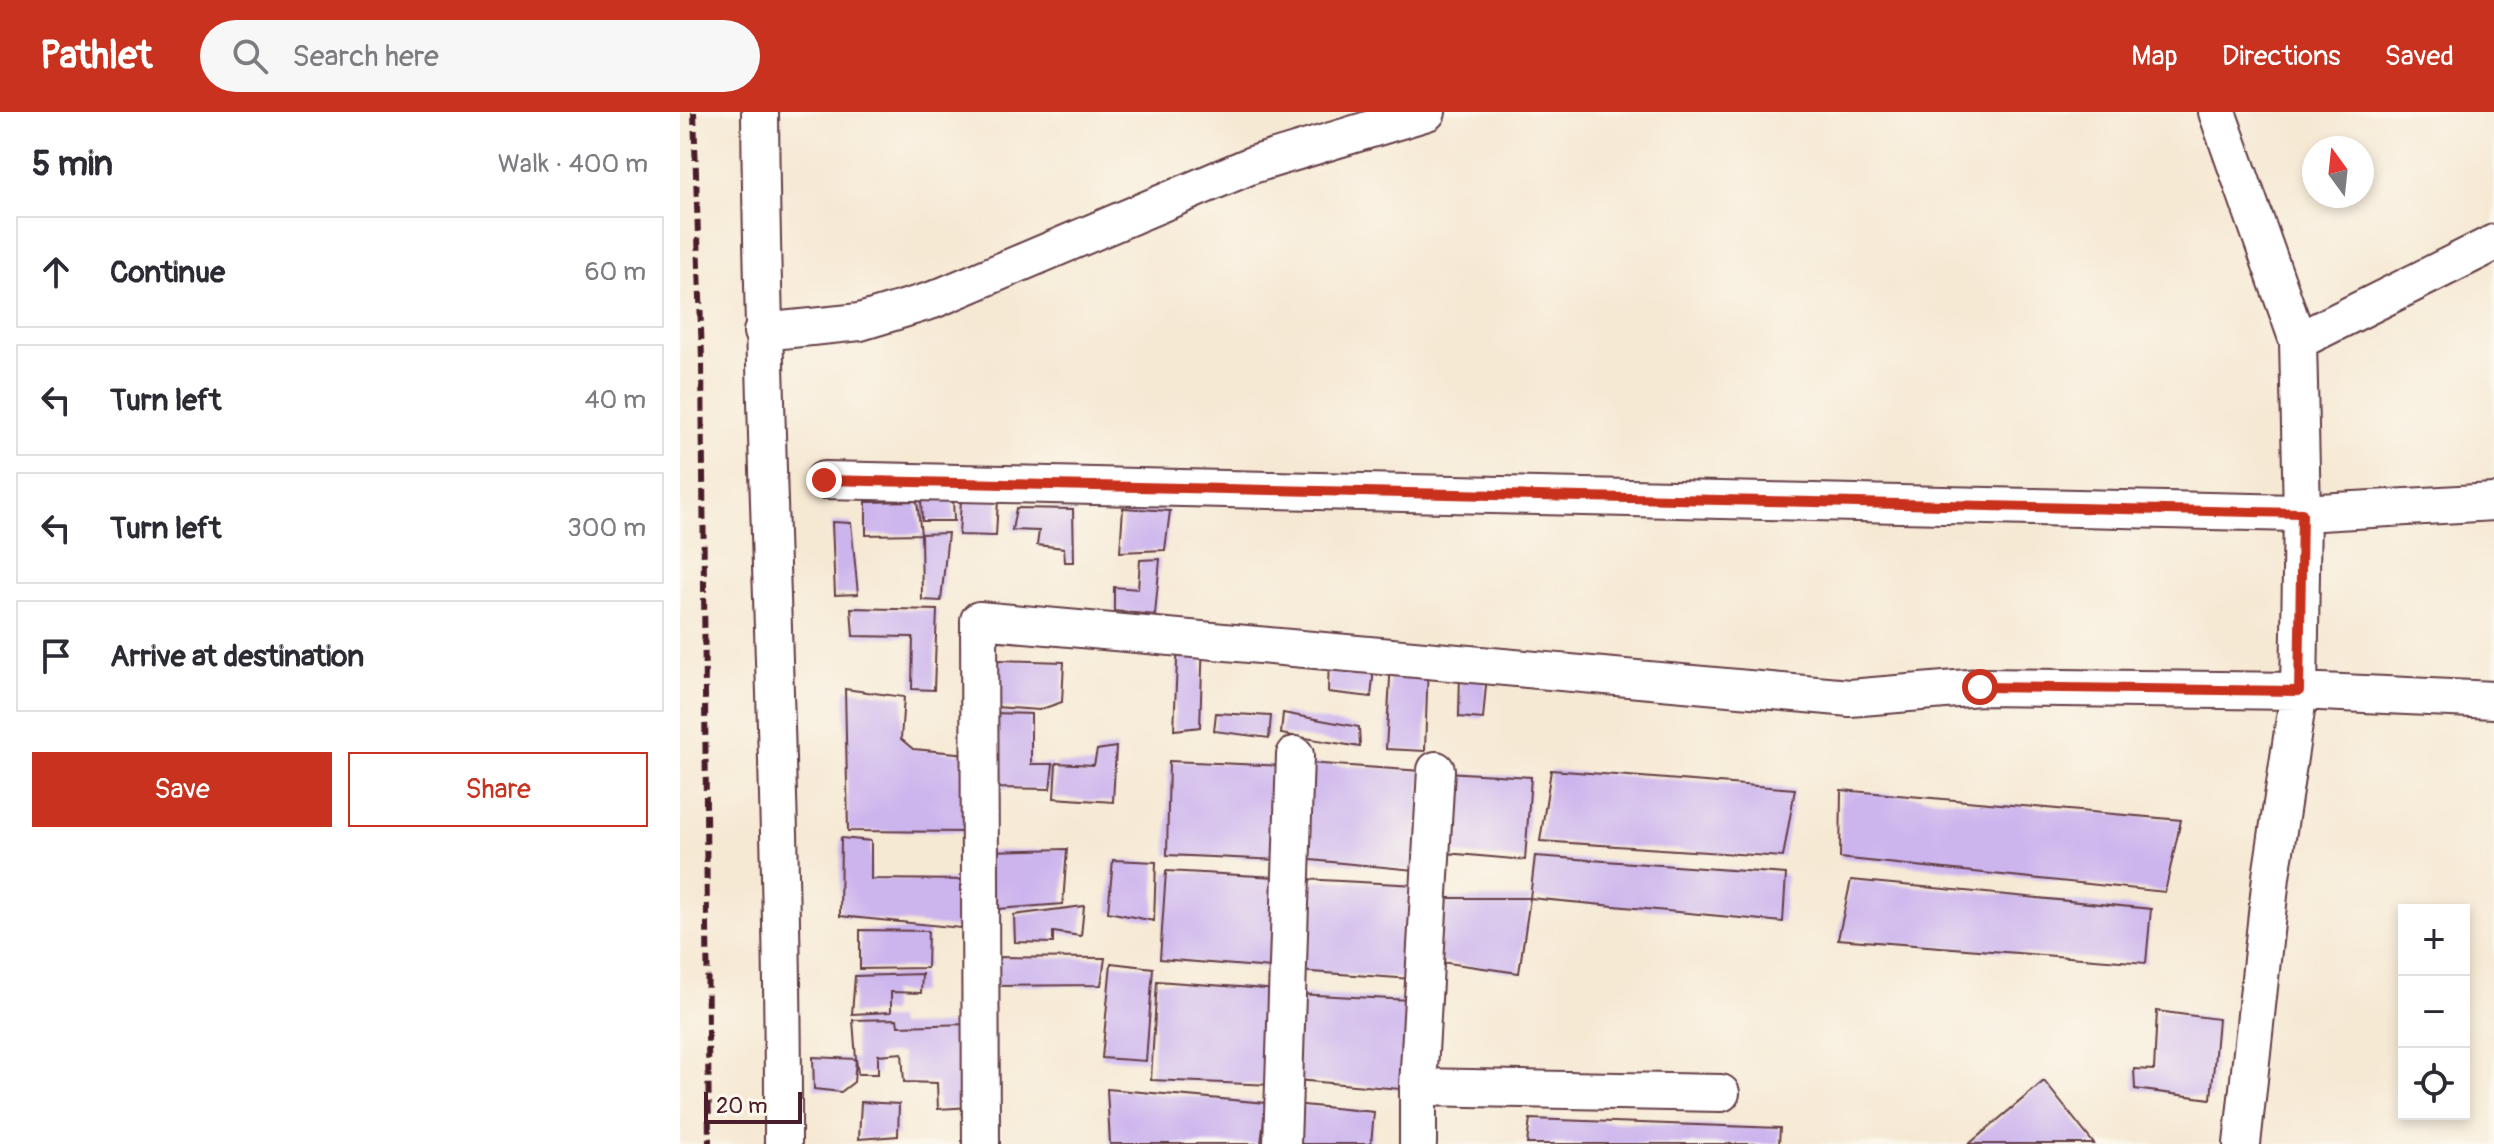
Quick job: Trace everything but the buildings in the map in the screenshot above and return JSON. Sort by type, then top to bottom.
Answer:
[{"type":"street","points":[[760,112],[762,332],[783,1008],[783,1144]]},
{"type":"street","points":[[762,332],[860,322],[933,300],[1252,165],[1427,112]]},
{"type":"street","points":[[2217,112],[2298,341],[2302,513],[2299,691],[2271,877],[2242,1144]]},
{"type":"street","points":[[2298,341],[2494,243]]},
{"type":"street","points":[[824,480],[2302,513],[2494,502]]},
{"type":"street","points":[[981,1144],[979,620],[1850,698],[1980,687],[2299,691],[2494,700]]},
{"type":"street","points":[[1282,1144],[1295,755]]},
{"type":"street","points":[[1418,1144],[1418,1087],[1436,770]]},
{"type":"street","points":[[1418,1087],[1721,1093]]},
{"type":"railway","points":[[694,112],[702,359],[709,1144]]},
{"type":"route","points":[[824,480],[2302,513],[2299,691],[1980,687]]}]
